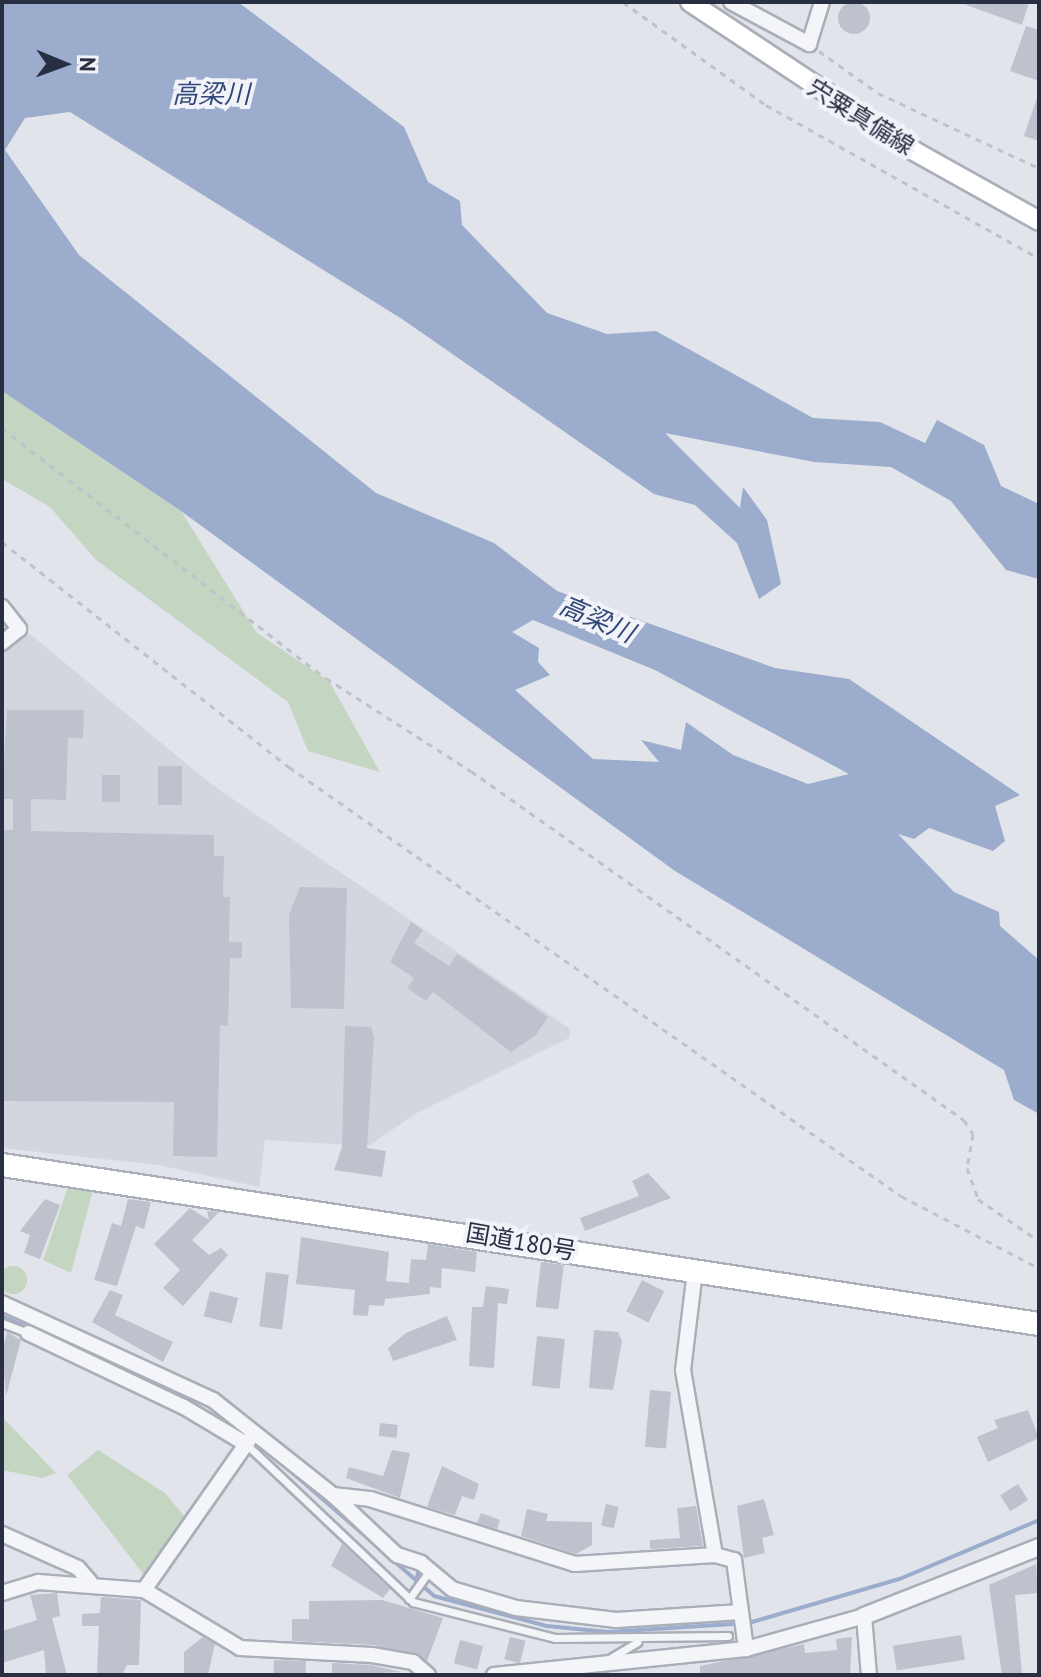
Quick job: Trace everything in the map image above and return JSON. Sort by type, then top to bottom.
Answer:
[{"type":"highway","name":"国道180号","points":[[2,1165],[1039,1324]]},
{"type":"main road","name":"宍粟真備線","points":[[690,2],[914,151],[1039,221]]},
{"type":"street","points":[[731,2],[809,44],[822,2]]},
{"type":"street","points":[[2,607],[19,629],[2,643]]},
{"type":"street","points":[[695,1271],[683,1370],[715,1555]]},
{"type":"street","points":[[2,1303],[213,1400],[251,1437]]},
{"type":"street","points":[[28,1333],[251,1437],[337,1494],[397,1555],[452,1589],[549,1615],[616,1620],[741,1612]]},
{"type":"street","points":[[144,1590],[251,1437]]},
{"type":"street","points":[[337,1494],[575,1564],[715,1555],[734,1560],[746,1649]]},
{"type":"street","points":[[2,1534],[78,1568],[90,1582]]},
{"type":"street","points":[[494,1675],[746,1649],[864,1616],[1039,1547]]},
{"type":"street","points":[[2,1593],[38,1582],[90,1582],[144,1590],[240,1648],[372,1655],[413,1662],[428,1675]]},
{"type":"street","points":[[864,1616],[869,1675]]},
{"type":"lane","points":[[2,1323],[28,1333]]},
{"type":"lane","points":[[251,1437],[409,1599],[512,1631],[637,1642],[728,1636]]},
{"type":"lane","points":[[409,1599],[428,1573]]},
{"type":"lane","points":[[604,1664],[608,1654],[637,1642]]},
{"type":"path","points":[[623,2],[766,105],[1039,258]]},
{"type":"path","points":[[809,44],[878,93],[1039,168]]},
{"type":"path","points":[[2,428],[326,678],[471,771],[964,1120],[973,1134],[967,1168],[978,1199],[1039,1241]]},
{"type":"path","points":[[2,542],[289,767],[901,1196],[1039,1268]]},
{"type":"shaded area","points":[[30,634],[211,784],[570,1029],[569,1038],[417,1113],[368,1146],[265,1140],[259,1187],[158,1165],[2,1148],[2,649]]},
{"type":"green space","points":[[2,391],[181,511],[257,633],[329,681],[380,772],[308,751],[288,702],[96,560],[50,507],[2,479]]},
{"type":"green space","points":[[69,1184],[94,1186],[71,1273],[43,1260]]},
{"type":"green space","points":[[13,1266],[23,1270],[27,1280],[23,1290],[13,1294],[3,1290],[-1,1280],[3,1270]]},
{"type":"green space","points":[[2,1417],[56,1473],[42,1478],[2,1470]]},
{"type":"green space","points":[[98,1450],[165,1493],[190,1523],[147,1579],[67,1475]]},
{"type":"water","name":"高梁川","points":[[2,2],[238,2],[404,127],[428,182],[460,201],[462,225],[547,313],[607,334],[656,331],[813,418],[880,422],[925,443],[937,420],[984,445],[1001,486],[1039,504],[1039,579],[1006,570],[951,501],[891,467],[814,462],[665,433],[740,508],[743,487],[767,520],[781,584],[759,599],[737,543],[695,505],[654,494],[402,319],[70,112],[25,118],[5,150],[79,255],[376,493],[494,543],[557,591],[775,668],[849,679],[1020,795],[995,806],[1005,841],[993,851],[929,828],[914,839],[898,834],[954,892],[999,912],[1000,926],[1039,960],[1039,1114],[1014,1100],[1004,1070],[675,871],[181,511],[2,391]],"holes":[[[533,620],[655,670],[849,774],[808,784],[733,755],[686,722],[681,750],[641,740],[659,762],[593,759],[515,690],[550,675],[538,662],[539,648],[512,632]]]},
{"type":"building","points":[[854,2],[865,7],[870,18],[865,29],[854,34],[843,29],[838,18],[843,7]]},
{"type":"building","points":[[958,2],[1029,2],[1022,25]]},
{"type":"building","points":[[1026,26],[1039,30],[1039,81],[1010,71]]},
{"type":"building","points":[[1039,99],[1039,141],[1024,136]]},
{"type":"building","points":[[7,710],[84,710],[83,738],[68,738],[66,800],[31,799],[31,831],[214,835],[214,856],[224,856],[223,897],[230,897],[229,942],[242,942],[242,958],[230,958],[228,1026],[220,1025],[217,1157],[173,1156],[174,1102],[2,1101],[2,830],[13,830],[13,799],[2,799]]},
{"type":"building","points":[[158,766],[182,766],[182,805],[158,805]]},
{"type":"building","points":[[102,775],[120,775],[120,802],[102,802]]},
{"type":"building","points":[[300,887],[347,888],[344,1009],[291,1008],[289,915]]},
{"type":"building","points":[[411,922],[423,930],[414,943],[449,966],[457,954],[548,1017],[535,1036],[511,1052],[433,992],[426,1001],[407,988],[414,978],[390,962]]},
{"type":"building","points":[[345,1026],[371,1027],[374,1037],[367,1148],[386,1151],[382,1177],[334,1170],[342,1147]]},
{"type":"building","points":[[648,1173],[671,1198],[585,1231],[580,1218],[639,1196],[632,1181]]},
{"type":"building","points":[[45,1199],[60,1205],[40,1259],[24,1253],[30,1235],[20,1231]]},
{"type":"building","points":[[128,1199],[151,1202],[144,1229],[136,1226],[117,1286],[94,1280],[112,1223],[121,1226]]},
{"type":"building","points":[[190,1208],[209,1220],[207,1211],[219,1212],[192,1240],[209,1255],[221,1248],[228,1255],[183,1306],[163,1288],[180,1270],[154,1244]]},
{"type":"building","points":[[301,1237],[389,1252],[386,1281],[409,1283],[411,1259],[426,1260],[428,1244],[477,1252],[475,1272],[442,1268],[441,1288],[430,1287],[430,1294],[385,1299],[384,1306],[369,1305],[368,1316],[353,1315],[355,1290],[296,1284]]},
{"type":"building","points":[[541,1262],[564,1265],[558,1309],[536,1307]]},
{"type":"building","points":[[266,1272],[289,1275],[282,1329],[259,1327]]},
{"type":"building","points":[[642,1280],[664,1291],[648,1323],[626,1311]]},
{"type":"building","points":[[486,1286],[509,1289],[507,1304],[498,1303],[494,1368],[469,1366],[472,1307],[483,1307]]},
{"type":"building","points":[[110,1290],[123,1295],[115,1315],[173,1342],[163,1362],[92,1322]]},
{"type":"building","points":[[210,1291],[238,1298],[232,1323],[204,1316]]},
{"type":"building","points":[[447,1316],[457,1340],[393,1361],[388,1348],[406,1333]]},
{"type":"building","points":[[594,1330],[618,1332],[622,1341],[613,1390],[589,1388]]},
{"type":"building","points":[[7,1332],[21,1340],[6,1396],[2,1352]]},
{"type":"building","points":[[537,1336],[565,1339],[560,1389],[532,1386]]},
{"type":"building","points":[[650,1390],[671,1392],[666,1449],[645,1447]]},
{"type":"building","points":[[1028,1410],[1039,1438],[988,1462],[977,1437],[998,1428],[994,1420]]},
{"type":"building","points":[[380,1423],[398,1425],[397,1438],[379,1436]]},
{"type":"building","points":[[392,1450],[410,1453],[400,1498],[346,1478],[349,1467],[383,1476]]},
{"type":"building","points":[[442,1466],[479,1484],[474,1500],[462,1496],[455,1515],[427,1507]]},
{"type":"building","points":[[1018,1484],[1028,1500],[1010,1511],[1000,1495]]},
{"type":"building","points":[[764,1499],[774,1535],[762,1538],[765,1553],[744,1558],[737,1506]]},
{"type":"building","points":[[606,1504],[619,1507],[614,1528],[601,1525]]},
{"type":"building","points":[[696,1506],[703,1546],[650,1549],[650,1540],[680,1538],[677,1508]]},
{"type":"building","points":[[527,1509],[548,1514],[546,1521],[592,1522],[592,1545],[576,1554],[521,1536]]},
{"type":"building","points":[[481,1513],[500,1520],[497,1529],[477,1523]]},
{"type":"building","points":[[342,1544],[390,1589],[383,1598],[331,1566]]},
{"type":"building","points":[[1036,1564],[1038,1593],[1015,1595],[1022,1675],[1002,1675],[989,1585]]},
{"type":"building","points":[[57,1593],[60,1616],[52,1618],[67,1675],[46,1675],[44,1650],[2,1663],[2,1631],[37,1620],[30,1595]]},
{"type":"building","points":[[101,1597],[141,1600],[139,1665],[127,1665],[122,1675],[97,1674],[99,1626],[82,1626],[82,1614],[100,1613]]},
{"type":"building","points":[[382,1600],[443,1618],[427,1661],[374,1645],[292,1641],[292,1619],[309,1619],[309,1601]]},
{"type":"building","points":[[961,1635],[965,1660],[897,1670],[893,1646]]},
{"type":"building","points":[[203,1637],[215,1644],[208,1675],[184,1675],[184,1652]]},
{"type":"building","points":[[510,1637],[526,1641],[520,1663],[504,1659]]},
{"type":"building","points":[[852,1637],[850,1675],[700,1675],[700,1666],[804,1644],[805,1653],[837,1650],[836,1639]]},
{"type":"building","points":[[460,1640],[483,1646],[477,1669],[454,1663]]},
{"type":"building","points":[[274,1660],[306,1661],[305,1675],[273,1675]]},
{"type":"building","points":[[332,1663],[371,1665],[401,1672],[332,1675]]},
{"type":"waterway","points":[[2,1296],[209,1391]]},
{"type":"waterway","points":[[2,1316],[31,1329]]},
{"type":"waterway","points":[[112,1365],[246,1435]]},
{"type":"waterway","points":[[220,1397],[339,1491]]},
{"type":"waterway","points":[[287,1468],[434,1596],[547,1626],[608,1632],[732,1624]]},
{"type":"waterway","points":[[752,1622],[902,1578],[1039,1520]]},
{"type":"waterway","points":[[416,1582],[418,1573]]}]
